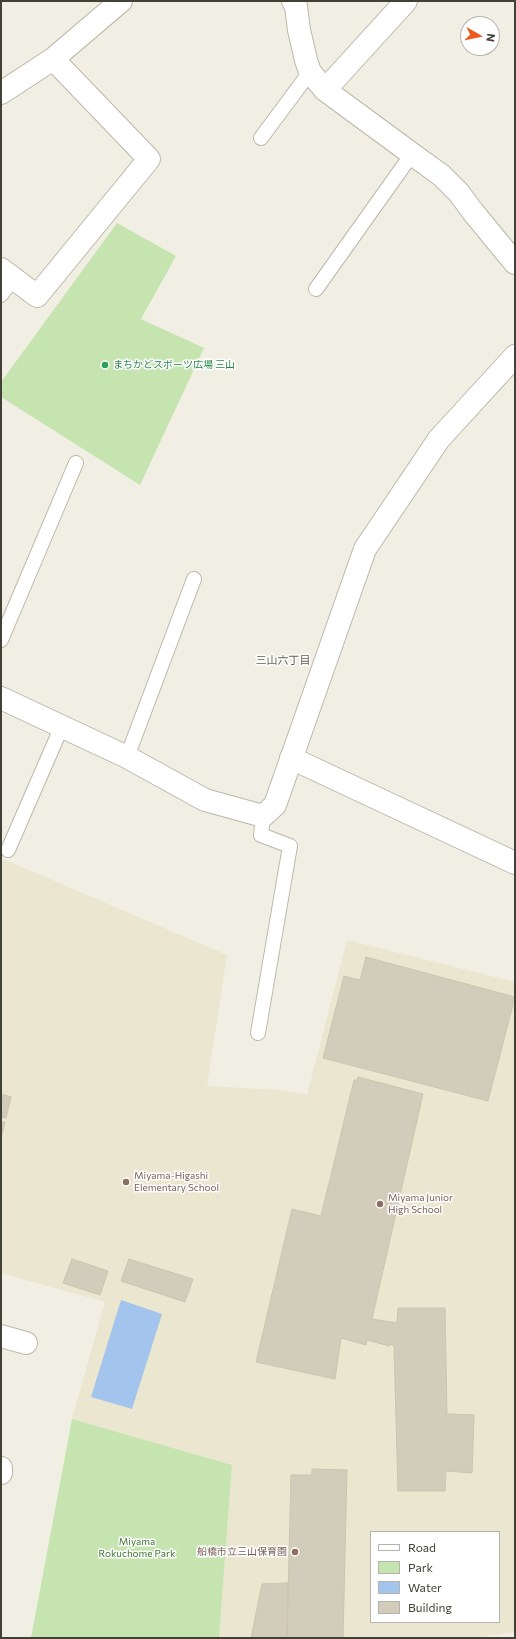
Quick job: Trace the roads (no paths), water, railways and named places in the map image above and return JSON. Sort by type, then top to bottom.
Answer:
[{"type":"street","points":[[1,93],[52,59],[121,1]]},
{"type":"street","points":[[293,1],[296,6],[299,30],[310,72],[325,90],[442,175],[460,193],[473,212],[515,263]]},
{"type":"street","points":[[325,90],[406,1]]},
{"type":"street","points":[[5,281],[37,296],[149,159],[52,59]]},
{"type":"street","points":[[1,698],[127,756],[206,800],[263,816],[275,805],[365,549],[439,439],[515,356]]},
{"type":"street","points":[[291,758],[515,863]]},
{"type":"street","points":[[1,1336],[26,1343]]},
{"type":"street","points":[[1,1468],[1,1474]]},
{"type":"lane","points":[[261,138],[310,72]]},
{"type":"lane","points":[[316,289],[412,154]]},
{"type":"lane","points":[[1,640],[76,463]]},
{"type":"lane","points":[[127,756],[194,578]]},
{"type":"lane","points":[[8,850],[62,726]]},
{"type":"lane","points":[[258,1033],[290,846],[261,835],[263,816]]},
{"type":"water","points":[[121,1300],[162,1314],[132,1409],[91,1397]]},
{"type":"place","name":"まちかどスポーツ広場 三山","points":[[105,365]]},
{"type":"place","name":"Miyama-Higashi Elementary School","points":[[126,1182]]},
{"type":"place","name":"Miyama Junior High School","points":[[380,1204]]},
{"type":"place","name":"船橋市立三山保育園","points":[[295,1552]]},
{"type":"district","name":"三山六丁目","points":[[283,660]]},
{"type":"park label","name":"Miyama Rokuchome Park","points":[[137,1548]]}]
